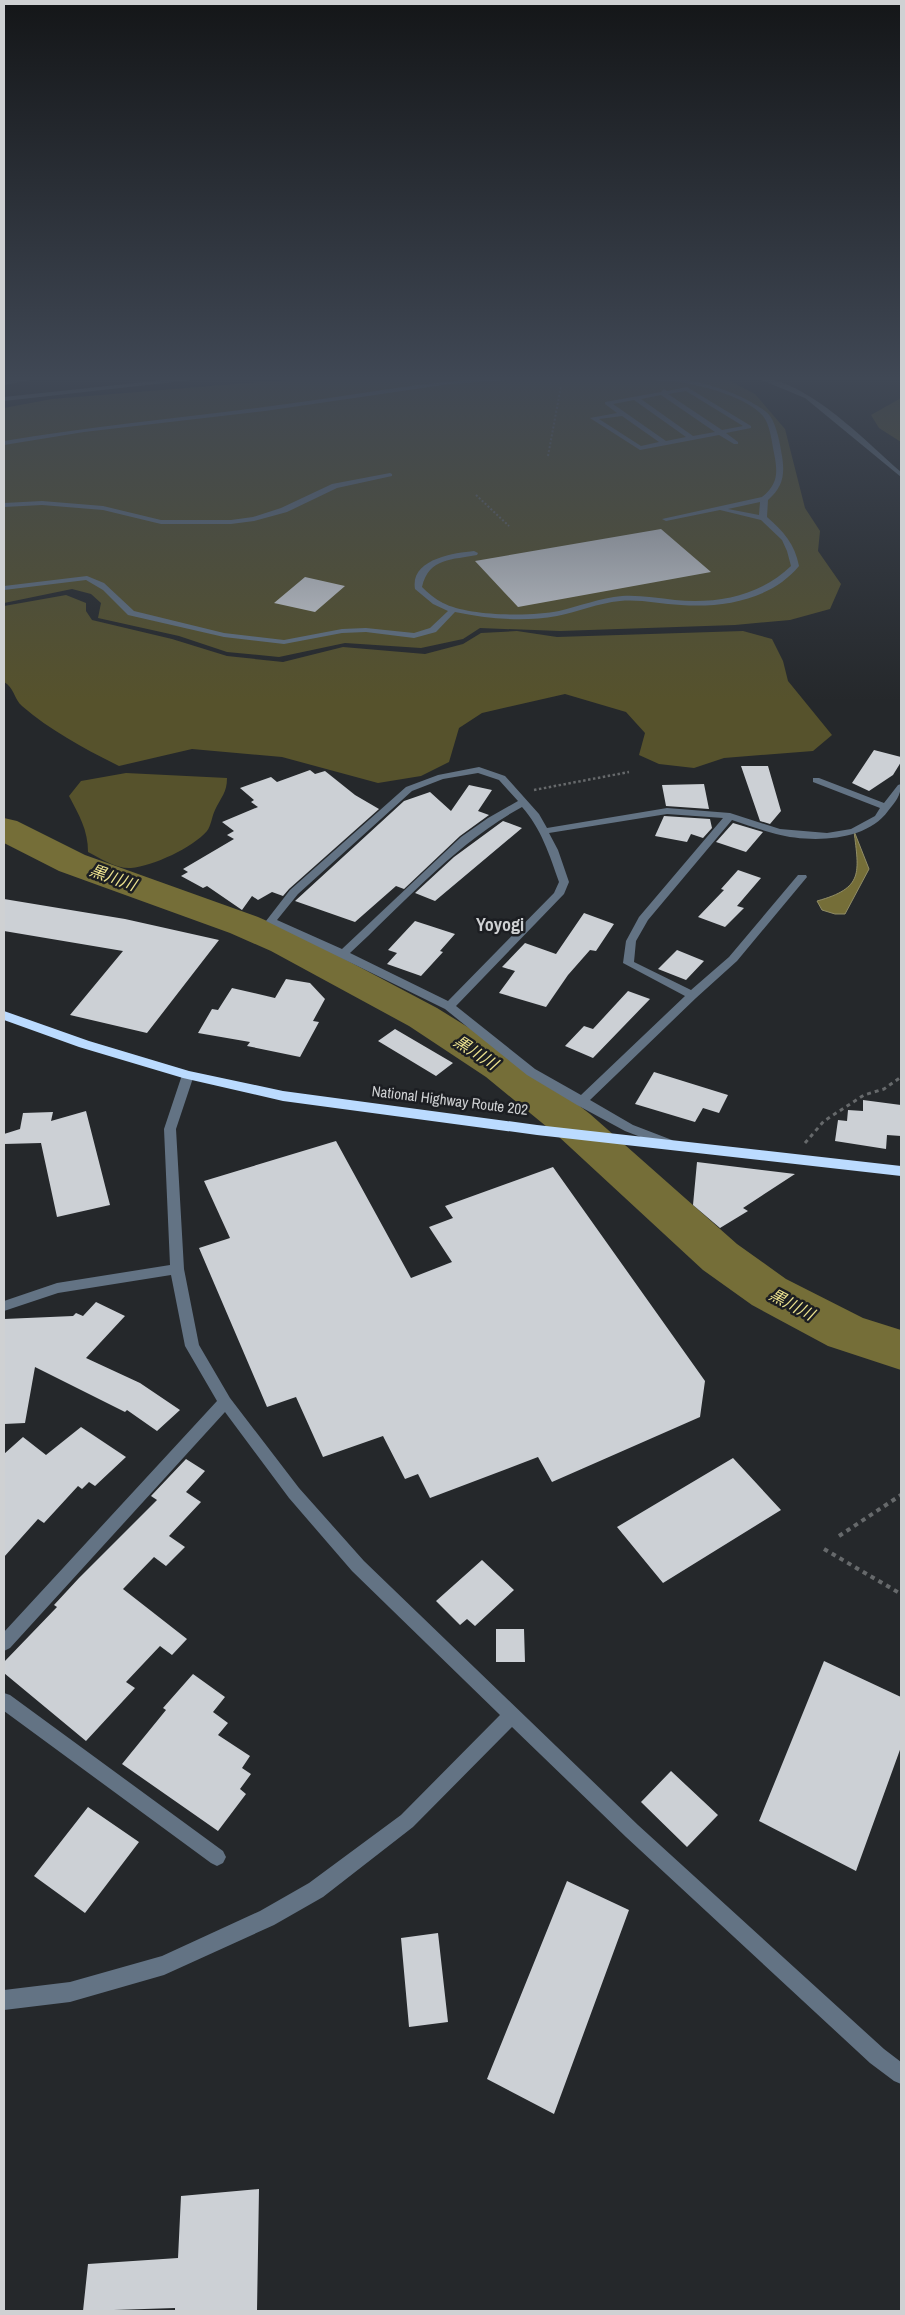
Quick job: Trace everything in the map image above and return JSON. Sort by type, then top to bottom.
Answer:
[{"type":"highway","name":"National Highway Route 202","points":[[4,1015],[84,1044],[188,1075],[282,1096],[537,1130],[668,1143],[901,1171]]},
{"type":"street","points":[[4,505],[42,503],[103,508],[161,522],[231,522],[254,519],[284,510],[340,485]]},
{"type":"street","points":[[666,519],[764,498],[775,489],[777,485]]},
{"type":"street","points":[[763,518],[764,498]]},
{"type":"street","points":[[474,553],[445,558],[423,569],[419,577],[418,587],[426,596],[442,606],[454,609],[547,616],[599,602],[630,598],[690,604],[715,602],[739,598],[768,589],[784,579],[795,566],[793,551],[778,531],[763,518],[718,509]]},
{"type":"street","points":[[4,588],[66,579],[87,578],[99,581],[112,592],[118,604],[131,613],[224,635],[284,642],[366,630],[414,636],[433,630],[454,609]]},
{"type":"street","points":[[449,1006],[558,894],[564,882],[544,831],[526,796],[502,778],[479,770],[442,777],[409,789],[294,892],[271,921],[344,954],[449,1006],[531,1072],[628,1128],[668,1143]]},
{"type":"street","points":[[816,780],[886,807]]},
{"type":"street","points":[[544,831],[667,811],[730,816],[779,832],[827,836],[854,831],[878,818],[901,786]]},
{"type":"street","points":[[344,954],[465,839],[526,796]]},
{"type":"street","points":[[692,995],[628,963],[631,941],[642,919],[730,816]]},
{"type":"street","points":[[581,1102],[692,995],[733,959],[802,878]]},
{"type":"street","points":[[188,1075],[170,1129],[177,1269],[192,1346],[225,1402],[294,1493],[358,1566],[632,1831],[877,2056],[901,2074]]},
{"type":"street","points":[[4,1306],[56,1288],[177,1269]]},
{"type":"street","points":[[4,1643],[225,1402]]},
{"type":"street","points":[[4,1701],[217,1857]]},
{"type":"street","points":[[4,2000],[70,1992],[164,1965],[267,1918],[316,1890],[407,1821],[513,1714]]},
{"type":"path","points":[[476,495],[509,526]]},
{"type":"path","points":[[526,796],[629,772]]},
{"type":"path","points":[[791,1158],[824,1121],[864,1095],[884,1089],[901,1078]]},
{"type":"path","points":[[839,1536],[901,1495]]},
{"type":"path","points":[[824,1549],[901,1594]]},
{"type":"shaded area","points":[[4,485],[799,485],[805,508],[820,531],[818,551],[841,584],[830,609],[790,620],[735,625],[560,631],[480,628],[463,639],[421,648],[345,643],[279,657],[227,652],[179,636],[98,618],[101,603],[91,594],[72,589],[4,603]]},
{"type":"shaded area","points":[[66,595],[86,603],[86,611],[92,620],[172,639],[227,656],[283,662],[343,647],[425,654],[463,644],[481,633],[517,631],[557,637],[743,631],[772,639],[783,661],[788,681],[832,735],[813,751],[724,758],[694,768],[659,764],[639,755],[645,733],[626,712],[565,694],[482,713],[459,728],[449,762],[421,776],[378,783],[282,757],[192,749],[119,766],[45,724],[22,706],[10,687],[4,682],[4,606]]},
{"type":"shaded area","points":[[126,773],[227,778],[227,783],[207,831],[192,844],[150,864],[126,868],[109,863],[88,852],[85,830],[69,796],[81,781]]},
{"type":"shaded area","points":[[854,831],[869,869],[845,914],[835,914],[822,910],[817,901],[843,890],[851,884],[855,877],[857,858]]},
{"type":"building","points":[[661,529],[711,572],[518,607],[475,561]]},
{"type":"building","points":[[305,577],[345,586],[315,612],[274,603]]},
{"type":"building","points":[[874,750],[901,757],[901,762],[893,775],[869,791],[852,783]]},
{"type":"building","points":[[741,766],[768,766],[781,811],[770,824],[760,821]]},
{"type":"building","points":[[310,770],[315,774],[325,771],[355,795],[379,809],[283,896],[272,892],[258,900],[252,896],[242,910],[207,886],[203,888],[181,876],[188,872],[183,869],[234,839],[227,835],[234,831],[222,822],[258,807],[251,802],[254,800],[240,788],[271,777],[277,782]]},
{"type":"building","points":[[704,784],[709,809],[666,806],[662,785]]},
{"type":"building","points":[[469,785],[492,790],[478,811],[489,815],[460,836],[404,889],[396,886],[355,922],[295,901],[404,801],[430,792],[451,811]]},
{"type":"building","points":[[664,816],[710,819],[712,828],[703,838],[691,834],[687,842],[655,836]]},
{"type":"building","points":[[503,821],[522,828],[435,901],[415,893],[454,857]]},
{"type":"building","points":[[733,823],[763,832],[746,852],[716,842]]},
{"type":"building","points":[[738,870],[761,878],[737,906],[744,908],[725,927],[698,917],[724,890],[721,889]]},
{"type":"building","points":[[4,899],[125,919],[219,940],[147,1033],[70,1015],[123,951],[4,931]]},
{"type":"building","points":[[584,913],[614,924],[596,951],[590,950],[568,975],[546,1007],[499,993],[515,971],[502,967],[525,943],[556,954]]},
{"type":"building","points":[[415,921],[455,934],[440,951],[443,952],[421,976],[387,964],[397,953],[388,950]]},
{"type":"building","points":[[677,950],[704,961],[686,980],[658,969]]},
{"type":"building","points":[[286,979],[310,983],[325,999],[313,1021],[319,1022],[300,1057],[247,1046],[250,1042],[198,1033],[212,1009],[218,1010],[232,988],[275,998]]},
{"type":"building","points":[[628,991],[650,999],[593,1058],[565,1046],[584,1026],[593,1029]]},
{"type":"building","points":[[395,1029],[453,1063],[436,1076],[378,1041]]},
{"type":"building","points":[[654,1072],[728,1095],[719,1113],[703,1108],[695,1122],[635,1104]]},
{"type":"building","points":[[863,1100],[901,1105],[901,1136],[887,1135],[886,1149],[835,1141],[838,1120],[847,1121],[848,1110],[863,1111]]},
{"type":"building","points":[[86,1111],[110,1205],[57,1217],[41,1143],[4,1144],[4,1134],[20,1129],[23,1113],[53,1112],[51,1121]]},
{"type":"building","points":[[336,1141],[411,1278],[452,1262],[429,1227],[453,1218],[445,1206],[553,1167],[705,1381],[700,1417],[552,1482],[538,1457],[430,1498],[418,1474],[405,1479],[383,1436],[323,1457],[296,1397],[267,1407],[199,1248],[230,1238],[204,1181]]},
{"type":"building","points":[[697,1162],[795,1174],[743,1208],[748,1211],[720,1228],[693,1205]]},
{"type":"building","points":[[96,1302],[125,1316],[86,1358],[140,1383],[180,1410],[157,1431],[127,1410],[125,1412],[35,1367],[25,1423],[4,1424],[4,1319],[73,1316],[76,1313],[83,1316]]},
{"type":"building","points":[[81,1427],[126,1457],[95,1486],[89,1482],[82,1489],[78,1486],[44,1523],[38,1519],[4,1557],[4,1454],[23,1437],[46,1455]]},
{"type":"building","points":[[733,1458],[781,1510],[663,1583],[617,1527]]},
{"type":"building","points":[[186,1459],[205,1471],[186,1492],[201,1502],[169,1536],[185,1547],[166,1566],[154,1557],[123,1589],[187,1639],[172,1655],[160,1646],[126,1682],[135,1688],[86,1741],[4,1673],[4,1662],[57,1607],[54,1605],[79,1578],[157,1500],[151,1496]]},
{"type":"building","points":[[482,1560],[514,1590],[475,1626],[467,1619],[460,1625],[436,1601]]},
{"type":"building","points":[[496,1629],[524,1629],[525,1662],[496,1662]]},
{"type":"building","points":[[824,1661],[901,1697],[901,1747],[856,1871],[759,1821]]},
{"type":"building","points":[[193,1674],[225,1697],[213,1712],[228,1723],[218,1735],[250,1756],[242,1768],[251,1774],[240,1789],[246,1794],[218,1831],[122,1764],[166,1710],[163,1708]]},
{"type":"building","points":[[671,1771],[718,1815],[687,1847],[641,1802]]},
{"type":"building","points":[[88,1807],[139,1842],[85,1913],[34,1876]]},
{"type":"building","points":[[567,1881],[629,1910],[554,2114],[487,2079]]},
{"type":"building","points":[[438,1933],[448,2022],[409,2027],[401,1938]]},
{"type":"building","points":[[259,2189],[257,2311],[175,2311],[175,2308],[83,2311],[88,2264],[178,2258],[181,2196]]},
{"type":"waterway","name":"黒川川","points":[[4,829],[72,863],[244,925],[285,943],[423,1017],[501,1067],[574,1125],[720,1257],[769,1292],[846,1332],[901,1350]]},
{"type":"district","name":"Yoyogi","points":[[500,924]]}]
